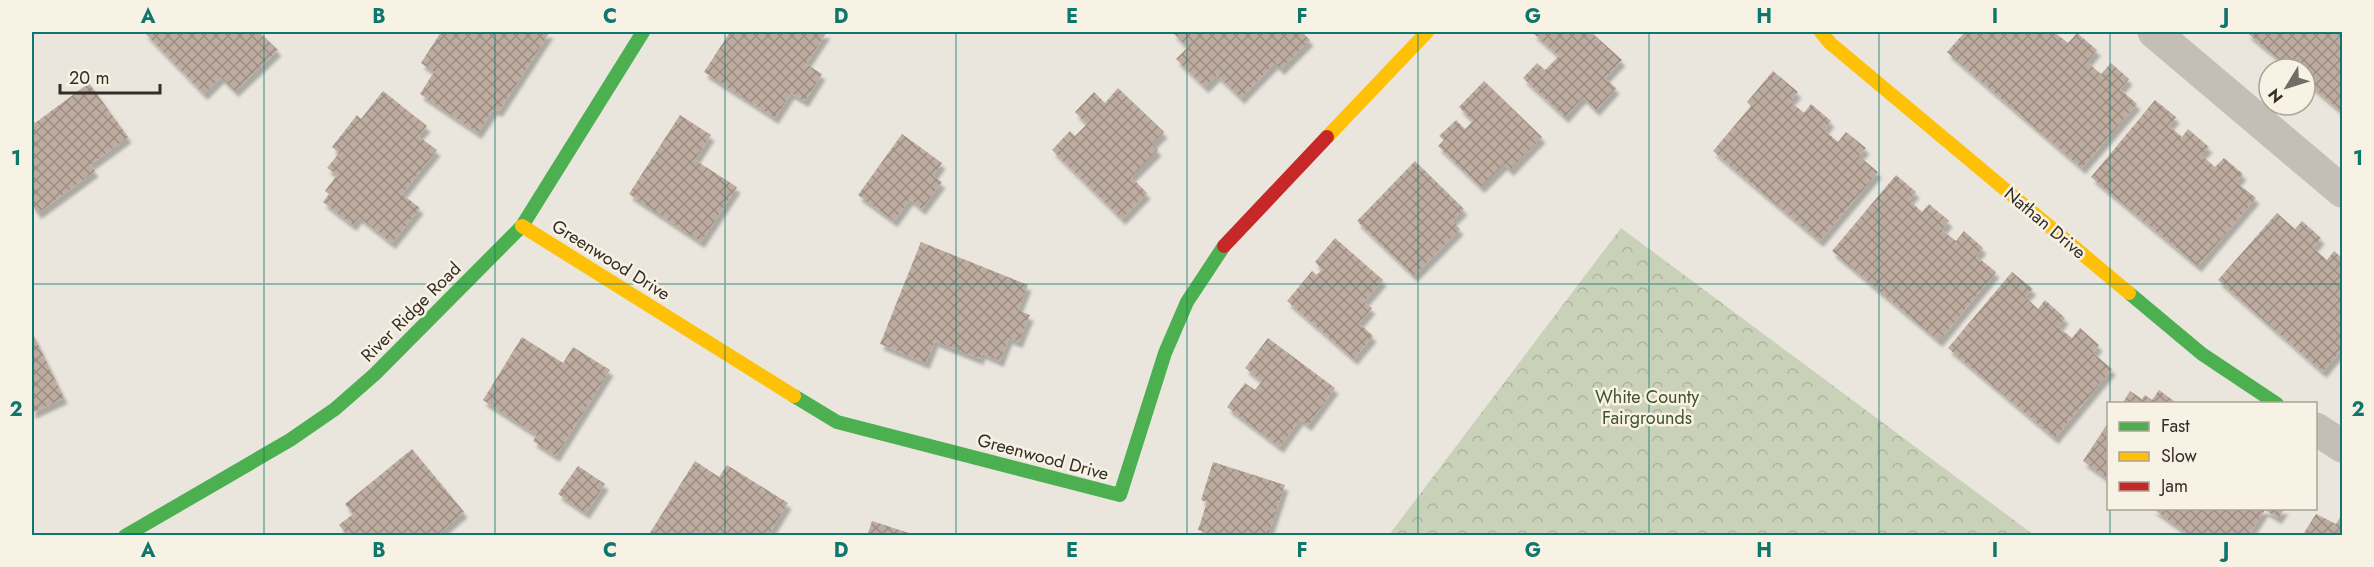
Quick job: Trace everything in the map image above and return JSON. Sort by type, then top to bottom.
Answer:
[{"type":"street","name":"River Ridge Road","points":[[125,536],[290,440],[335,409],[375,374],[522,226],[643,32]]},
{"type":"street","name":"Nathan Drive","points":[[1821,32],[1830,43],[2202,354],[2274,402]]},
{"type":"street","points":[[2154,32],[2343,191]]},
{"type":"street","name":"Greenwood Drive","points":[[522,226],[837,422],[1120,495],[1165,353],[1187,302],[1226,244],[1418,35]]},
{"type":"street","points":[[2317,430],[2343,447]]},
{"type":"green space","name":"White County Fairgrounds","points":[[1621,228],[2034,535],[1389,535]]},
{"type":"building","points":[[144,32],[259,32],[278,50],[235,91],[221,77],[204,94]]},
{"type":"building","points":[[441,32],[550,32],[499,111],[494,109],[478,133],[420,94],[434,72],[421,63]]},
{"type":"building","points":[[730,32],[827,32],[806,64],[822,74],[805,101],[791,93],[775,118],[704,72]]},
{"type":"building","points":[[1172,32],[1302,32],[1310,40],[1281,69],[1275,63],[1241,98],[1217,75],[1205,87],[1176,59],[1188,47]]},
{"type":"building","points":[[1532,32],[1591,32],[1622,60],[1605,78],[1616,88],[1596,110],[1583,97],[1565,117],[1523,78],[1537,63],[1545,70],[1559,56]]},
{"type":"building","points":[[1965,32],[2054,32],[2068,43],[2077,33],[2097,50],[2087,62],[2101,74],[2111,63],[2129,79],[2120,89],[2137,104],[2082,168],[1947,52]]},
{"type":"building","points":[[2246,32],[2342,32],[2342,112],[2317,91],[2317,57],[2276,57]]},
{"type":"building","points":[[1773,71],[1798,92],[1790,101],[1804,113],[1811,104],[1831,121],[1824,130],[1838,142],[1846,132],[1866,148],[1859,156],[1878,172],[1820,241],[1713,151],[1751,106],[1747,102]]},
{"type":"building","points":[[1484,81],[1542,137],[1510,170],[1504,164],[1481,187],[1438,146],[1444,140],[1439,136],[1456,120],[1465,129],[1473,121],[1459,107]]},
{"type":"building","points":[[89,83],[128,137],[90,165],[95,171],[38,213],[32,205],[32,119],[35,123]]},
{"type":"building","points":[[1118,88],[1164,132],[1152,144],[1158,150],[1131,177],[1147,193],[1122,219],[1052,150],[1070,131],[1075,136],[1087,124],[1075,112],[1094,92],[1105,103]]},
{"type":"building","points":[[383,91],[427,126],[418,136],[437,150],[402,194],[420,208],[392,243],[359,217],[353,225],[323,202],[329,194],[325,191],[337,175],[327,168],[339,153],[332,147],[357,115],[361,119]]},
{"type":"building","points":[[2155,100],[2176,117],[2169,126],[2182,137],[2188,129],[2209,147],[2201,155],[2215,167],[2224,158],[2243,174],[2236,182],[2256,198],[2198,266],[2091,177]]},
{"type":"building","points":[[680,115],[711,135],[695,160],[737,187],[701,242],[629,194]]},
{"type":"building","points":[[902,134],[942,163],[933,176],[942,182],[922,209],[910,199],[894,221],[858,195]]},
{"type":"building","points":[[1415,161],[1464,209],[1452,221],[1460,229],[1414,276],[1357,221]]},
{"type":"building","points":[[1896,175],[1916,192],[1909,200],[1922,212],[1929,204],[1949,221],[1942,230],[1956,241],[1964,231],[1983,248],[1976,256],[1996,272],[1939,341],[1832,251]]},
{"type":"building","points":[[2277,213],[2295,229],[2302,221],[2321,238],[2313,248],[2327,260],[2334,251],[2342,258],[2342,349],[2323,372],[2218,280]]},
{"type":"building","points":[[1335,238],[1383,280],[1364,302],[1372,308],[1359,323],[1373,336],[1354,359],[1287,301],[1312,271],[1317,275],[1322,269],[1315,262]]},
{"type":"building","points":[[921,242],[1028,285],[1018,310],[1030,315],[1019,342],[1009,338],[1000,361],[982,353],[980,359],[935,341],[926,363],[880,344]]},
{"type":"building","points":[[2012,272],[2033,289],[2025,297],[2038,309],[2045,300],[2065,318],[2058,327],[2072,338],[2080,328],[2099,345],[2093,353],[2112,369],[2055,438],[1948,348]]},
{"type":"building","points":[[32,332],[64,398],[32,413]]},
{"type":"building","points":[[522,337],[563,363],[573,347],[610,370],[556,456],[533,441],[537,435],[483,400]]},
{"type":"building","points":[[1268,338],[1335,388],[1308,425],[1300,419],[1280,447],[1227,407],[1245,383],[1255,390],[1262,381],[1245,368]]},
{"type":"building","points":[[2159,390],[2175,402],[2123,402],[2130,391],[2142,399],[2145,395],[2152,400]]},
{"type":"building","points":[[2107,425],[2107,478],[2083,461]]},
{"type":"building","points":[[412,449],[464,512],[436,536],[348,536],[339,525],[353,514],[345,504]]},
{"type":"building","points":[[695,461],[719,477],[727,465],[788,503],[768,536],[709,536],[700,530],[696,536],[648,536]]},
{"type":"building","points":[[1213,462],[1285,485],[1268,536],[1206,536],[1207,533],[1198,530],[1207,502],[1201,500]]},
{"type":"building","points":[[578,466],[605,484],[586,513],[558,494]]},
{"type":"building","points":[[2155,510],[2265,510],[2248,536],[2191,536]]},
{"type":"building","points":[[2265,510],[2284,510],[2278,518]]},
{"type":"building","points":[[2316,514],[2336,524],[2342,514],[2342,536],[2302,536]]},
{"type":"building","points":[[872,521],[915,535],[915,536],[867,536]]},
{"type":"traffic: fast","points":[[125,536],[290,440],[335,409],[375,374],[522,226],[643,32]]},
{"type":"traffic: fast","points":[[794,396],[837,422],[1120,495],[1165,353],[1187,302],[1224,246]]},
{"type":"traffic: fast","points":[[2129,293],[2202,354],[2274,402]]},
{"type":"traffic: slow","points":[[1327,137],[1427,32]]},
{"type":"traffic: slow","points":[[1821,32],[1830,43],[2129,293]]},
{"type":"traffic: slow","points":[[522,226],[794,396]]},
{"type":"traffic: jam","points":[[1224,246],[1327,137]]}]
